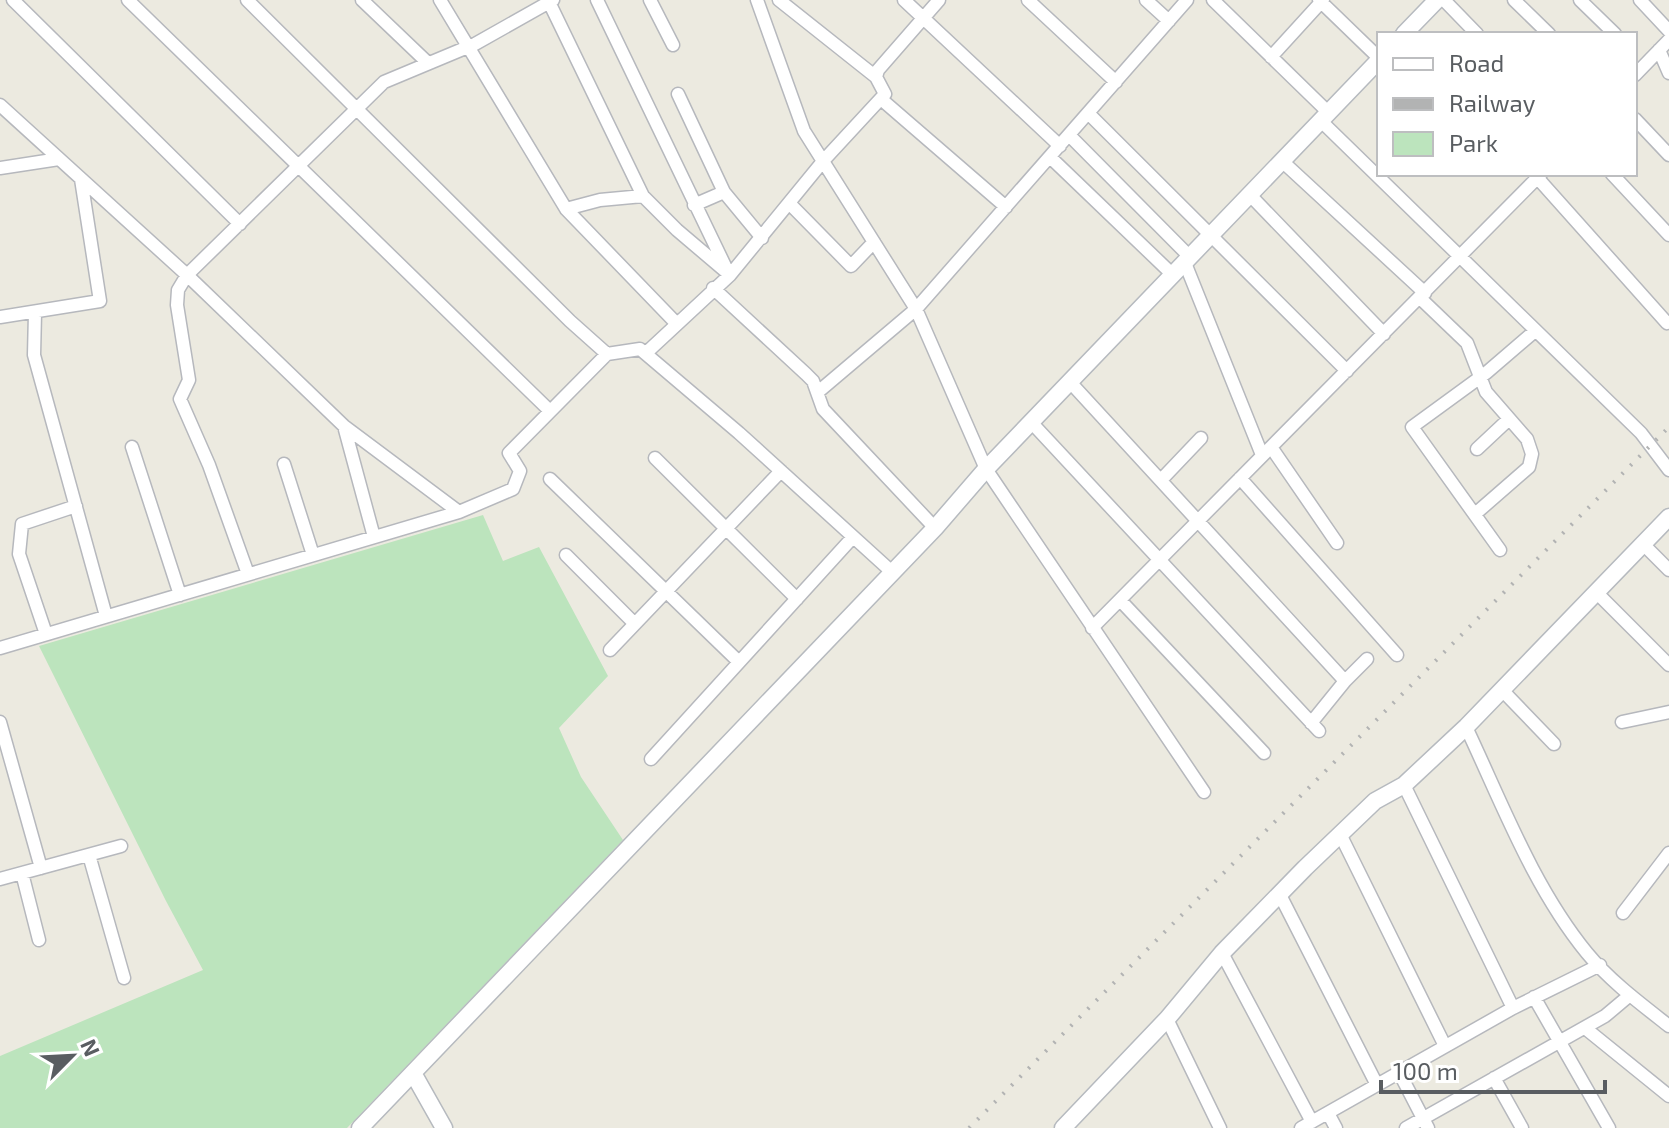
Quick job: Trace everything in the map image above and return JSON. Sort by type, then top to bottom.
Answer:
[{"type":"main road","points":[[1406,32],[1437,1]]},
{"type":"main road","points":[[360,1128],[1377,61]]},
{"type":"main road","points":[[1063,1128],[1167,1019],[1222,953],[1340,834],[1375,801],[1404,785],[1466,727],[1669,517]]},
{"type":"main road","points":[[413,1073],[444,1128]]},
{"type":"street","points":[[13,0],[240,224]]},
{"type":"street","points":[[128,0],[550,411]]},
{"type":"street","points":[[247,0],[570,321],[607,354]]},
{"type":"street","points":[[362,0],[428,63]]},
{"type":"street","points":[[440,0],[566,209],[676,323]]},
{"type":"street","points":[[597,0],[730,275]]},
{"type":"street","points":[[650,0],[673,45]]},
{"type":"street","points":[[757,0],[804,131],[916,309],[986,469],[1204,792]]},
{"type":"street","points":[[646,353],[730,275],[824,160],[885,94],[876,77],[779,0]]},
{"type":"street","points":[[904,0],[1060,146]]},
{"type":"street","points":[[876,77],[886,60],[939,0]]},
{"type":"street","points":[[1028,0],[1116,82]]},
{"type":"street","points":[[1146,0],[1169,21]]},
{"type":"street","points":[[818,392],[916,309],[1187,0]]},
{"type":"street","points":[[1213,0],[1377,171]]},
{"type":"street","points":[[1514,0],[1547,32]]},
{"type":"street","points":[[1580,0],[1613,32]]},
{"type":"street","points":[[1640,0],[1669,31]]},
{"type":"street","points":[[248,574],[209,465],[180,399],[189,380],[177,305],[178,290],[187,275],[384,82],[468,47],[550,1],[643,196],[730,275]]},
{"type":"street","points":[[1271,57],[1321,1],[1377,57]]},
{"type":"street","points":[[1437,1],[1475,32]]},
{"type":"street","points":[[1637,73],[1669,40]]},
{"type":"street","points":[[1659,50],[1669,73]]},
{"type":"street","points":[[1637,55],[1646,64]]},
{"type":"street","points":[[678,94],[724,192],[762,238]]},
{"type":"street","points":[[881,99],[1006,207]]},
{"type":"street","points":[[0,105],[187,275],[344,426],[459,512]]},
{"type":"street","points":[[1088,113],[1347,371]]},
{"type":"street","points":[[1637,121],[1669,155]]},
{"type":"street","points":[[1069,135],[1183,265],[1266,451],[1337,543]]},
{"type":"street","points":[[1050,157],[1183,265]]},
{"type":"street","points":[[0,168],[59,159]]},
{"type":"street","points":[[1283,162],[1423,295],[1467,343],[1486,392],[1527,439],[1532,454],[1529,467],[1475,514]]},
{"type":"street","points":[[1382,176],[1641,433],[1669,470]]},
{"type":"street","points":[[1092,628],[1461,257],[1537,176]]},
{"type":"street","points":[[1539,176],[1669,322]]},
{"type":"street","points":[[1614,176],[1669,235]]},
{"type":"street","points":[[0,317],[100,301],[81,179]]},
{"type":"street","points":[[694,205],[724,192]]},
{"type":"street","points":[[1250,195],[1384,334]]},
{"type":"street","points":[[566,209],[600,200],[643,196]]},
{"type":"street","points":[[790,204],[851,266],[874,242]]},
{"type":"street","points":[[713,288],[806,374],[818,392],[823,409],[935,528]]},
{"type":"street","points":[[35,313],[34,355],[106,616]]},
{"type":"street","points":[[1500,550],[1412,427],[1481,377],[1535,331]]},
{"type":"street","points":[[0,648],[459,512],[513,489],[520,471],[509,453],[607,354],[640,349],[892,572]]},
{"type":"street","points":[[1070,382],[1345,681]]},
{"type":"street","points":[[1477,449],[1509,419]]},
{"type":"street","points":[[1031,422],[1315,727],[1345,681],[1367,659]]},
{"type":"street","points":[[344,426],[374,537]]},
{"type":"street","points":[[1161,480],[1201,438]]},
{"type":"street","points":[[132,447],[180,595]]},
{"type":"street","points":[[655,458],[797,599]]},
{"type":"street","points":[[284,464],[313,555]]},
{"type":"street","points":[[610,650],[781,471]]},
{"type":"street","points":[[1240,478],[1397,655]]},
{"type":"street","points":[[550,479],[739,662]]},
{"type":"street","points":[[46,634],[19,554],[22,524],[76,506]]},
{"type":"street","points":[[651,759],[853,537]]},
{"type":"street","points":[[1642,543],[1669,570]]},
{"type":"street","points":[[566,555],[635,624]]},
{"type":"street","points":[[1596,592],[1669,665]]},
{"type":"street","points":[[1120,600],[1264,753]]},
{"type":"street","points":[[1502,690],[1554,744]]},
{"type":"street","points":[[1622,722],[1669,712]]},
{"type":"street","points":[[0,722],[41,868]]},
{"type":"street","points":[[1466,727],[1541,885],[1587,953],[1630,995],[1669,1026]]},
{"type":"street","points":[[1404,785],[1513,1008]]},
{"type":"street","points":[[1340,834],[1445,1046]]},
{"type":"street","points":[[0,879],[121,846]]},
{"type":"street","points":[[1623,913],[1669,853]]},
{"type":"street","points":[[89,855],[124,978]]},
{"type":"street","points":[[22,873],[39,940]]},
{"type":"street","points":[[1280,895],[1377,1085]]},
{"type":"street","points":[[1222,953],[1306,1125],[1513,1008],[1600,965]]},
{"type":"street","points":[[1406,1128],[1426,1123],[1494,1078],[1605,1016],[1630,995]]},
{"type":"street","points":[[1534,997],[1609,1128]]},
{"type":"street","points":[[1167,1019],[1220,1128]]},
{"type":"street","points":[[1585,1028],[1669,1096]]},
{"type":"street","points":[[1399,1072],[1426,1123]]},
{"type":"street","points":[[1494,1078],[1522,1128]]},
{"type":"street","points":[[1328,1113],[1336,1128]]},
{"type":"green space","points":[[483,515],[503,561],[539,547],[608,676],[559,728],[581,777],[623,840],[347,1128],[0,1128],[0,1056],[203,970],[39,646]]},
{"type":"railway","points":[[969,1128],[1669,427]]}]
